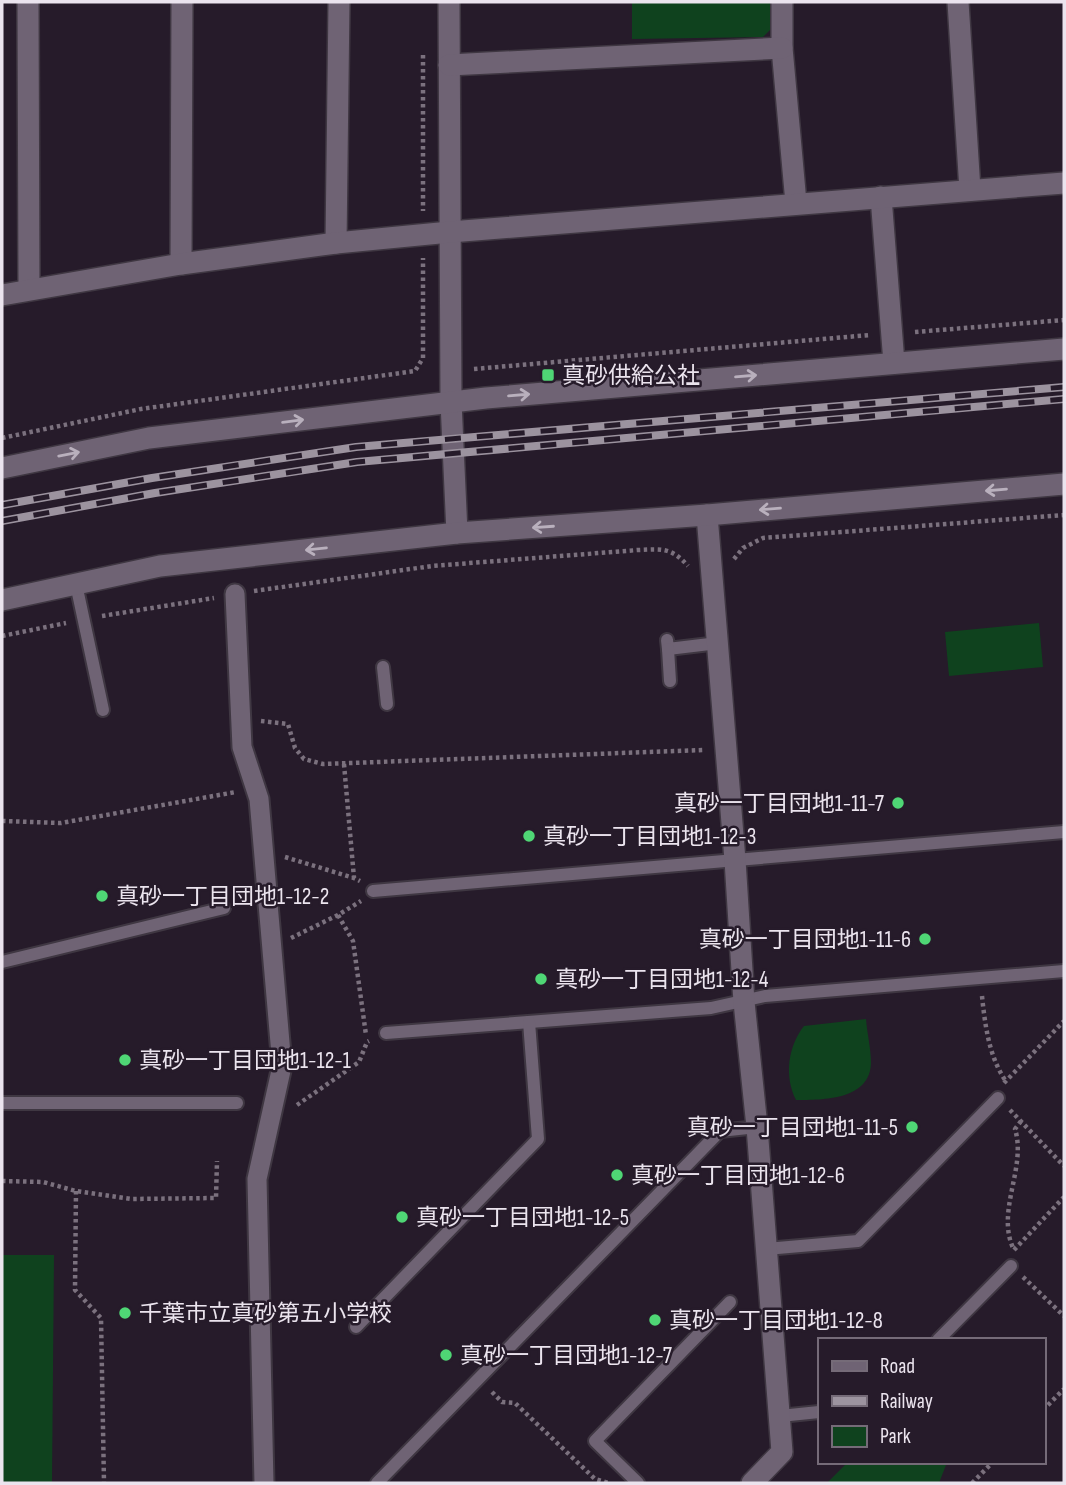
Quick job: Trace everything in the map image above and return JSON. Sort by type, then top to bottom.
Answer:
[{"type":"street","points":[[28,2],[29,289]]},
{"type":"street","points":[[181,264],[182,2]]},
{"type":"street","points":[[336,243],[339,2]]},
{"type":"street","points":[[449,2],[451,402],[457,533]]},
{"type":"street","points":[[782,2],[782,48],[796,204]]},
{"type":"street","points":[[958,2],[970,190]]},
{"type":"street","points":[[449,65],[782,48]]},
{"type":"street","points":[[2,295],[181,264],[336,243],[1064,183]]},
{"type":"street","points":[[881,197],[894,363]]},
{"type":"street","points":[[2,468],[149,438],[451,402],[1064,349]]},
{"type":"street","points":[[2,600],[159,566],[457,533],[707,515],[1064,484]]},
{"type":"street","points":[[707,515],[782,1452],[752,1483]]},
{"type":"street","points":[[235,594],[242,747],[257,794],[282,1066],[257,1179],[264,1483]]},
{"type":"lane","points":[[76,584],[103,710]]},
{"type":"lane","points":[[670,681],[667,645],[718,643]]},
{"type":"lane","points":[[383,667],[387,704]]},
{"type":"lane","points":[[373,891],[1064,832]]},
{"type":"lane","points":[[2,962],[224,908]]},
{"type":"lane","points":[[386,1033],[711,1008],[765,996],[1064,971]]},
{"type":"lane","points":[[356,1327],[538,1139],[529,1022]]},
{"type":"lane","points":[[766,1249],[858,1241],[998,1098]]},
{"type":"lane","points":[[2,1103],[237,1103]]},
{"type":"lane","points":[[377,1483],[720,1131],[757,1127]]},
{"type":"lane","points":[[940,1338],[1011,1266]]},
{"type":"lane","points":[[638,1483],[595,1441],[730,1302]]},
{"type":"lane","points":[[780,1416],[818,1412]]},
{"type":"path","points":[[423,43],[423,220]]},
{"type":"path","points":[[2,438],[141,409],[415,371],[423,358],[423,247]]},
{"type":"path","points":[[907,333],[1064,320]]},
{"type":"path","points":[[466,369],[876,335]]},
{"type":"path","points":[[732,562],[743,548],[763,538],[1064,515]]},
{"type":"path","points":[[94,617],[432,566],[638,550],[664,549],[675,553],[687,565],[690,573]]},
{"type":"path","points":[[2,636],[78,620]]},
{"type":"path","points":[[241,719],[288,724],[295,748],[304,759],[323,764],[704,750]]},
{"type":"path","points":[[344,764],[354,878]]},
{"type":"path","points":[[2,821],[61,823],[238,792],[257,794]]},
{"type":"path","points":[[264,853],[278,854],[354,878],[373,891],[338,915],[284,941],[271,941]]},
{"type":"path","points":[[272,1110],[285,1113],[359,1062],[367,1042],[353,941],[338,915]]},
{"type":"path","points":[[980,978],[985,1022],[996,1064],[1005,1080]]},
{"type":"path","points":[[998,1098],[1005,1080],[1064,1021]]},
{"type":"path","points":[[367,1042],[386,1033]]},
{"type":"path","points":[[1014,1250],[1010,1242],[1008,1212],[1018,1150],[1015,1129],[1021,1121],[1064,1166]]},
{"type":"path","points":[[2,1181],[43,1182],[76,1191],[131,1199],[216,1198],[217,1161]]},
{"type":"path","points":[[76,1191],[75,1290],[101,1318],[104,1483]]},
{"type":"path","points":[[1064,1197],[1014,1250],[1011,1266],[1064,1316]]},
{"type":"path","points":[[478,1379],[502,1402],[515,1403],[595,1479],[608,1483]]},
{"type":"path","points":[[1045,1408],[1064,1388]]},
{"type":"path","points":[[972,1483],[991,1464]]},
{"type":"green space","points":[[632,2],[771,2],[771,29],[763,37],[632,39]]},
{"type":"green space","points":[[1039,623],[1043,667],[949,676],[945,632]]},
{"type":"green space","points":[[866,1019],[871,1063],[869,1075],[863,1084],[854,1091],[831,1098],[796,1100],[790,1081],[791,1052],[804,1026]]},
{"type":"green space","points":[[2,1255],[54,1255],[52,1483],[2,1483]]},
{"type":"green space","points":[[846,1464],[946,1465],[939,1483],[827,1483]]},
{"type":"railway","points":[[2,505],[152,478],[356,447],[1064,387]]},
{"type":"railway","points":[[2,521],[155,493],[357,462],[1064,399]]},
{"type":"place","name":"真砂供給公社","points":[[548,375]]},
{"type":"place","name":"真砂一丁目団地1-11-7","points":[[898,803]]},
{"type":"place","name":"真砂一丁目団地1-12-3","points":[[529,836]]},
{"type":"place","name":"真砂一丁目団地1-12-2","points":[[102,896]]},
{"type":"place","name":"真砂一丁目団地1-11-6","points":[[925,939]]},
{"type":"place","name":"真砂一丁目団地1-12-4","points":[[541,979]]},
{"type":"place","name":"真砂一丁目団地1-12-1","points":[[125,1060]]},
{"type":"place","name":"真砂一丁目団地1-11-5","points":[[912,1127]]},
{"type":"place","name":"真砂一丁目団地1-12-6","points":[[617,1175]]},
{"type":"place","name":"真砂一丁目団地1-12-5","points":[[402,1217]]},
{"type":"place","name":"千葉市立真砂第五小学校","points":[[125,1313]]},
{"type":"place","name":"真砂一丁目団地1-12-8","points":[[655,1320]]},
{"type":"place","name":"真砂一丁目団地1-12-7","points":[[446,1355]]}]
